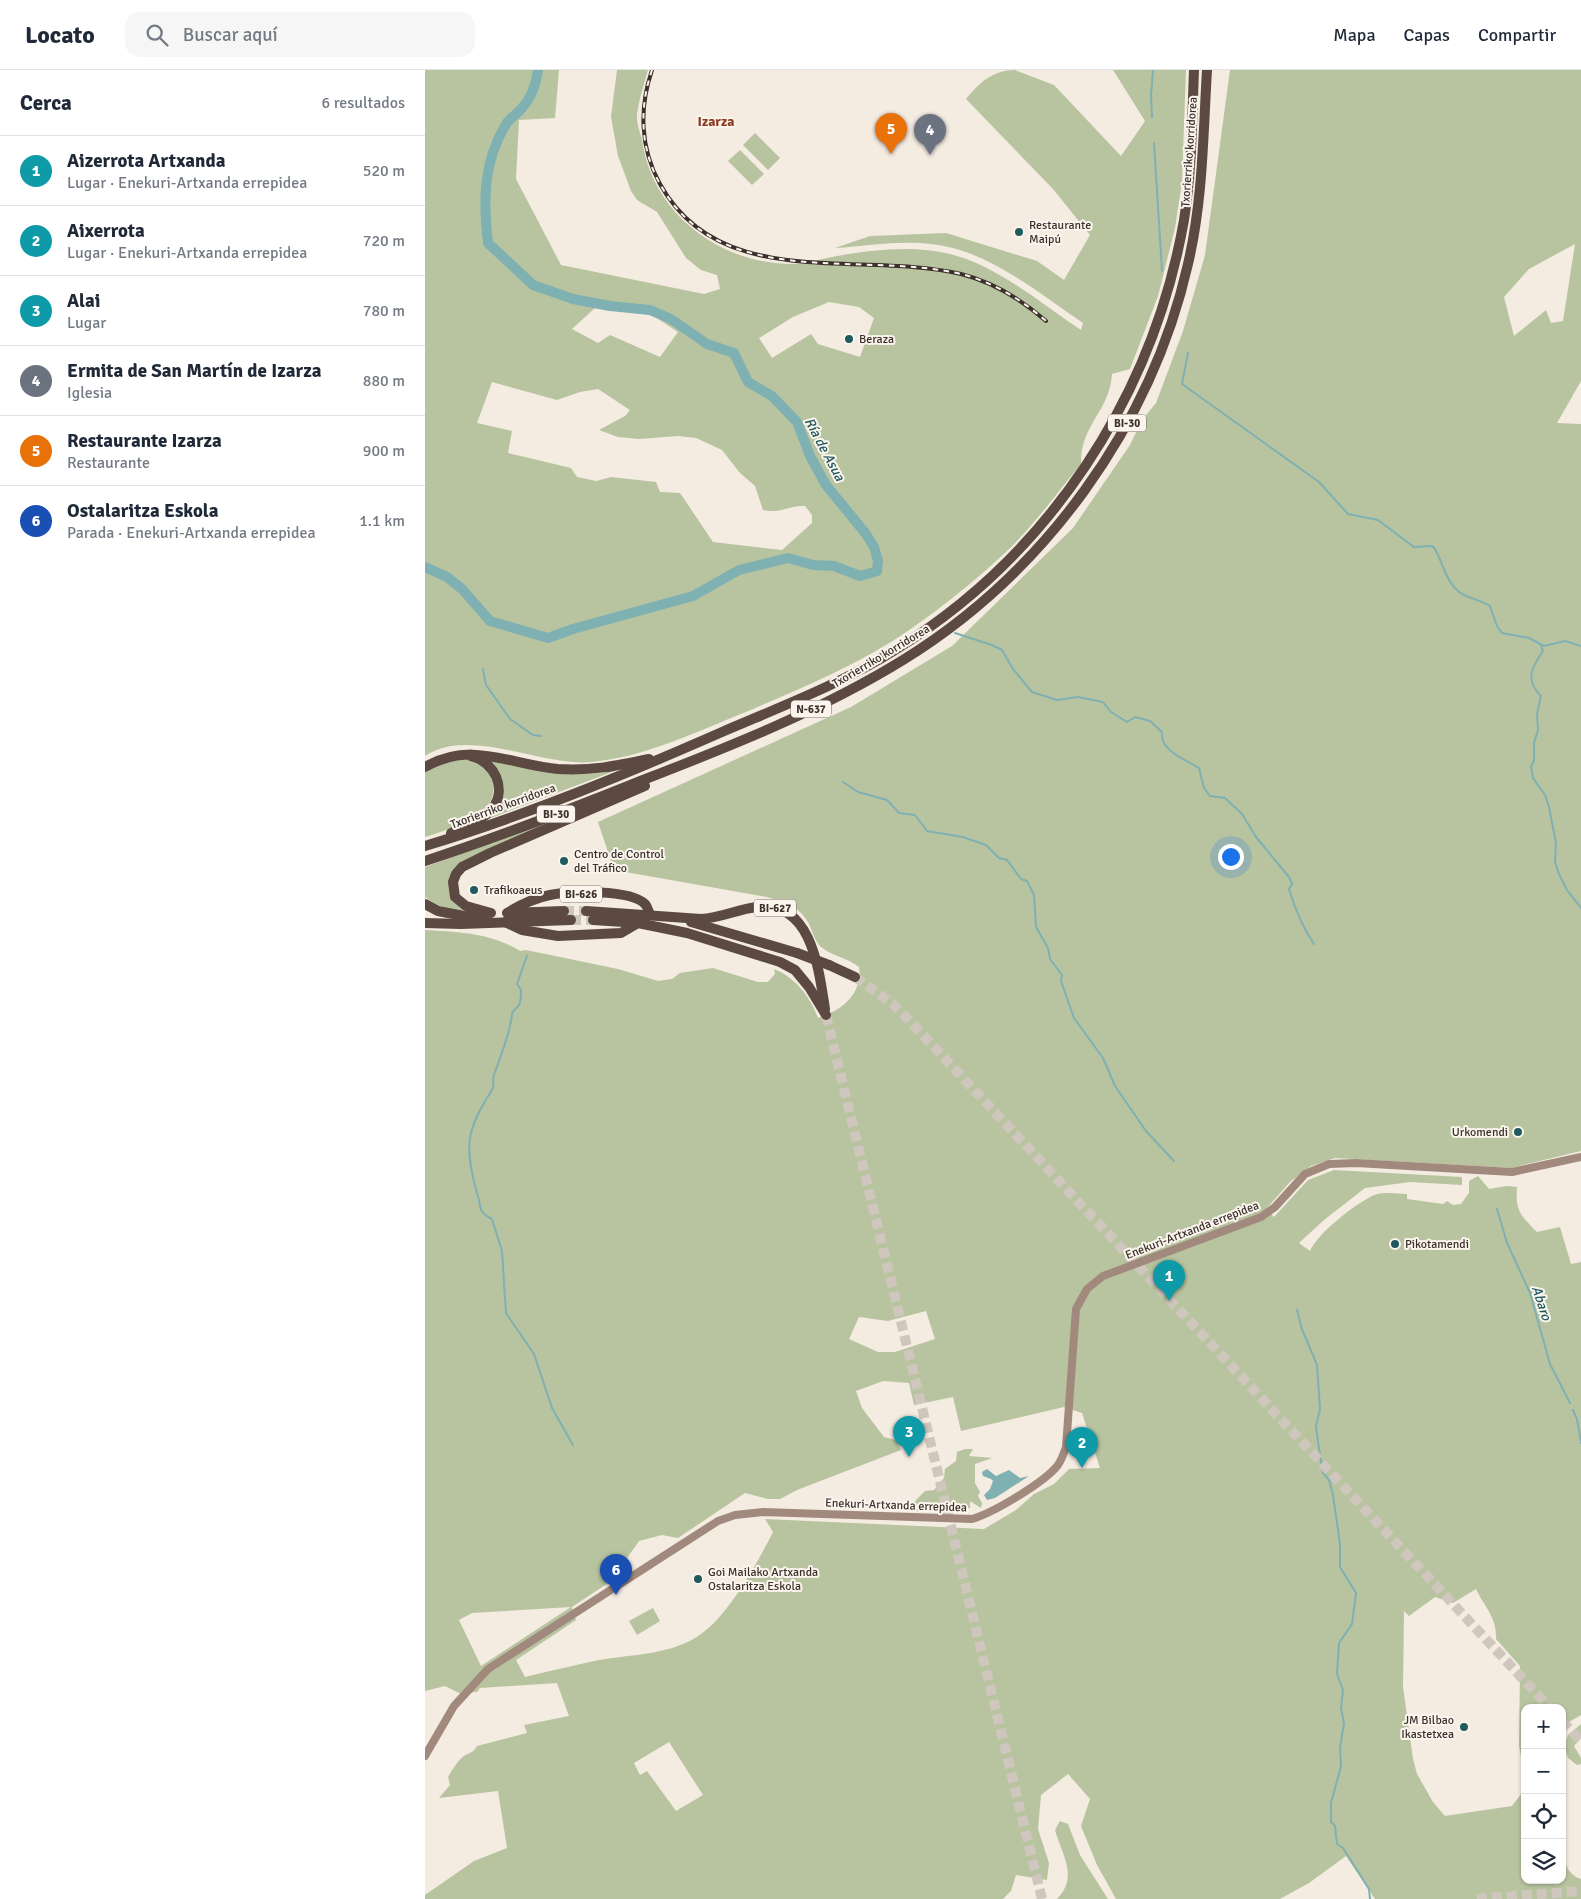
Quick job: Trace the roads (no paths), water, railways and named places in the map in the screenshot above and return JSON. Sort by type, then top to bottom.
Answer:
[{"type":"highway","name":"Txorierriko korridorea","points":[[425,845],[511,818],[667,756],[829,686],[914,638],[987,581],[1032,536],[1068,492],[1097,449],[1121,408],[1143,362],[1160,317],[1176,262],[1187,200],[1194,70]]},
{"type":"highway","name":"Txorierriko korridorea","points":[[425,861],[511,832],[686,764],[822,704],[883,672],[959,622],[1027,560],[1087,487],[1128,422],[1162,348],[1188,264],[1201,183],[1207,70]]},
{"type":"highway","points":[[425,767],[446,757],[463,755],[490,755],[555,769],[583,770],[609,768],[667,756]]},
{"type":"highway","points":[[425,845],[471,824],[488,812],[496,802],[499,786],[494,772],[484,762],[463,755]]},
{"type":"highway","points":[[490,918],[467,906],[455,897],[453,882],[456,874],[462,867],[490,853],[644,787],[686,764]]},
{"type":"highway","name":"BI-626","points":[[506,917],[527,902],[550,895],[613,893],[633,898],[645,904],[651,914]]},
{"type":"highway","points":[[425,904],[438,911],[490,918]]},
{"type":"highway","name":"BI-627","points":[[638,923],[687,933],[780,962],[795,970],[809,987],[826,1015],[815,957],[806,932],[797,920],[785,912],[759,906],[714,918],[651,914]]},
{"type":"highway","name":"BI-626","points":[[490,918],[564,911]]},
{"type":"highway","name":"BI-626","points":[[586,911],[651,914],[692,923],[797,953],[855,977]]},
{"type":"highway","name":"BI-626","points":[[506,917],[571,920]]},
{"type":"highway","name":"BI-626","points":[[506,917],[522,930],[558,936],[621,933],[638,923]]},
{"type":"highway","points":[[425,923],[461,924],[490,918]]},
{"type":"highway","name":"BI-626","points":[[593,920],[638,923],[692,923]]},
{"type":"street","name":"Enekuri-Artxanda errepidea","points":[[425,1756],[454,1706],[488,1669],[718,1521],[735,1515],[763,1512],[972,1518],[997,1508],[1042,1479],[1058,1464],[1066,1447],[1076,1309],[1087,1289],[1103,1276],[1261,1217],[1275,1207],[1305,1174],[1329,1164],[1356,1163],[1512,1172],[1581,1157]]},
{"type":"water","points":[[987,1469],[996,1476],[1009,1470],[1020,1478],[1029,1476],[995,1498],[987,1500],[984,1495],[990,1489],[993,1481],[983,1476],[982,1472]]},
{"type":"waterway","name":"Ría de Asua","points":[[425,567],[447,577],[462,589],[490,621],[548,638],[573,629],[693,596],[739,570],[788,558],[813,565],[834,566],[860,576],[877,571],[878,561],[874,547],[866,534],[826,485],[810,456],[797,422],[772,396],[748,382],[734,353],[707,344],[671,319],[650,310],[610,306],[573,299],[533,285],[488,243],[485,197],[486,182],[493,153],[498,138],[506,124],[522,108],[531,95],[538,70]]},
{"type":"waterway","points":[[1152,117],[1153,70]]},
{"type":"waterway","points":[[1154,143],[1162,271]]},
{"type":"waterway","points":[[1188,353],[1182,384],[1319,482],[1348,514],[1378,520],[1414,547],[1432,546],[1453,586],[1464,595],[1490,606],[1497,626],[1502,633],[1529,638],[1544,646],[1565,641],[1581,646]]},
{"type":"waterway","points":[[955,633],[1002,650],[1013,669],[1032,692],[1057,700],[1078,697],[1103,702],[1111,712],[1127,722],[1135,717],[1150,721],[1162,732],[1162,738],[1169,749],[1199,768],[1204,788],[1210,796],[1225,798],[1242,814],[1256,837],[1289,877],[1292,884],[1289,889],[1294,904],[1314,944]]},
{"type":"waterway","points":[[1541,645],[1543,651],[1535,663],[1531,674],[1533,685],[1541,696],[1537,714],[1538,730],[1534,743],[1534,760],[1531,767],[1533,778],[1545,795],[1549,807],[1556,843],[1555,862],[1559,874],[1567,890],[1581,908]]},
{"type":"waterway","points":[[483,669],[486,685],[510,719],[533,735],[541,736]]},
{"type":"waterway","points":[[843,782],[858,792],[887,800],[899,813],[915,815],[927,831],[963,837],[986,845],[999,858],[1007,860],[1021,879],[1027,881],[1034,895],[1036,927],[1048,948],[1050,959],[1062,975],[1061,981],[1074,1018],[1103,1058],[1115,1086],[1146,1131],[1174,1161]]},
{"type":"waterway","points":[[527,956],[517,984],[521,990],[520,1002],[513,1012],[507,1037],[493,1077],[493,1088],[472,1128],[469,1150],[470,1163],[481,1209],[484,1214],[492,1219],[502,1251],[506,1313],[534,1354],[552,1408],[573,1445]]},
{"type":"waterway","name":"Abaro","points":[[1497,1209],[1507,1243],[1530,1293],[1550,1364],[1570,1403]]},
{"type":"waterway","points":[[1297,1310],[1302,1329],[1317,1365],[1320,1409],[1316,1426],[1323,1473],[1329,1480],[1333,1495],[1340,1544],[1340,1567],[1356,1593],[1352,1624],[1339,1643],[1337,1674],[1343,1690],[1341,1708],[1344,1723],[1340,1748],[1341,1766],[1331,1803],[1331,1822],[1335,1826],[1337,1844],[1343,1848],[1369,1889],[1370,1899]]},
{"type":"waterway","name":"Abaro","points":[[1573,1410],[1577,1419],[1581,1443]]},
{"type":"tunnel","points":[[564,911],[586,911]]},
{"type":"tunnel","points":[[571,920],[593,920]]},
{"type":"tunnel","points":[[855,977],[893,1004],[910,1021],[1546,1704]]},
{"type":"tunnel","points":[[826,1015],[1042,1899]]},
{"type":"tunnel","points":[[1566,1725],[1581,1741]]},
{"type":"tunnel","points":[[1477,1899],[1581,1891]]},
{"type":"railway","points":[[652,70],[645,99],[644,128],[645,142],[653,170],[660,184],[686,218],[718,241],[755,254],[795,261],[922,268],[961,274],[973,277],[1007,293],[1046,321]]},
{"type":"place","name":"Restaurante Izarza","points":[[891,154]]},
{"type":"place","name":"Ermita de San Martín de Izarza","points":[[930,155]]},
{"type":"place","name":"Restaurante Maipú","points":[[1019,232]]},
{"type":"place","name":"Beraza","points":[[849,339]]},
{"type":"place","name":"Centro de Control del Tráfico","points":[[564,861]]},
{"type":"place","name":"Trafikoaeus","points":[[474,890]]},
{"type":"place","name":"Urkomendi","points":[[1518,1132]]},
{"type":"place","name":"Pikotamendi","points":[[1395,1244]]},
{"type":"place","name":"Aizerrota Artxanda","points":[[1169,1301]]},
{"type":"place","name":"Alai","points":[[909,1457]]},
{"type":"place","name":"Aixerrota","points":[[1082,1468]]},
{"type":"place","name":"Goi Mailako Artxanda Ostalaritza Eskola","points":[[698,1579]]},
{"type":"place","name":"Ostalaritza Eskola","points":[[616,1595]]},
{"type":"place","name":"JM Bilbao Ikastetxea","points":[[1464,1727]]},
{"type":"district","name":"Izarza","points":[[716,121]]}]
